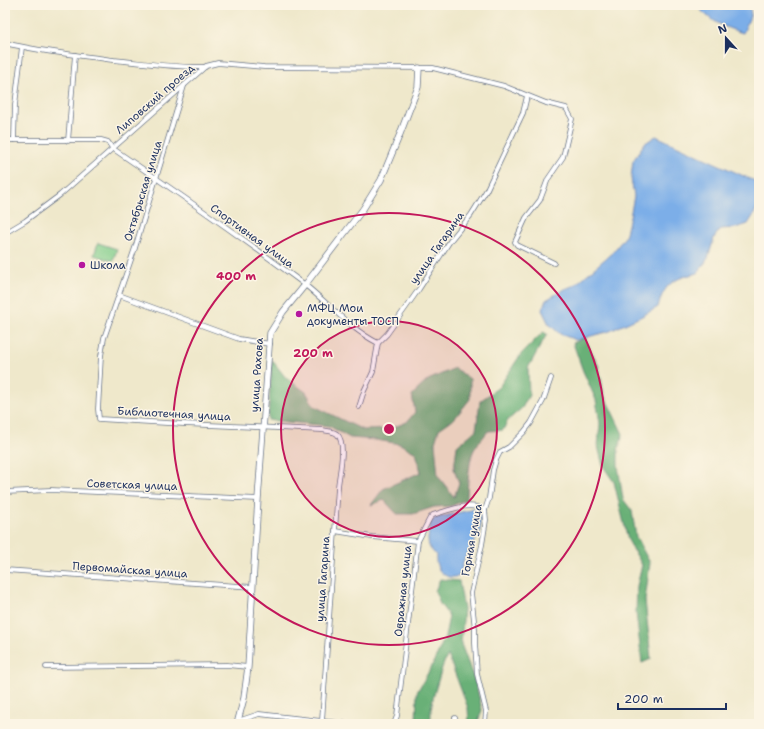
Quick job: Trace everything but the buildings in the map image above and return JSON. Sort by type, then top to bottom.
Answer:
[{"type":"street","points":[[5,44],[76,55],[182,68],[206,66]]},
{"type":"street","points":[[14,140],[15,105],[22,47]]},
{"type":"street","points":[[68,141],[76,55]]},
{"type":"street","name":"Липовский проезд","points":[[5,233],[25,221],[60,195],[206,66],[218,63],[264,67],[433,68],[504,86],[527,96],[566,108],[572,119],[563,157],[548,179],[540,200],[526,218],[515,242],[517,245],[554,263]]},
{"type":"street","name":"улица Рахова","points":[[237,723],[244,698],[248,667],[270,333],[280,317],[363,209],[381,180],[418,87],[419,68]]},
{"type":"street","name":"Октябрьская улица","points":[[99,419],[98,409],[104,338],[135,248],[184,86]]},
{"type":"street","name":"улица Гагарина","points":[[360,407],[364,391],[373,372],[378,343],[407,306],[450,241],[471,215],[486,191],[524,112],[527,96]]},
{"type":"street","name":"Спортивная улица","points":[[5,140],[101,140],[108,142],[112,148],[305,285],[345,320],[371,340],[378,343]]},
{"type":"street","points":[[119,295],[239,339],[270,344]]},
{"type":"street","name":"Горная улица","points":[[485,724],[486,711],[477,674],[475,629],[471,593],[482,545],[493,470],[500,452],[509,447],[531,423],[551,378]]},
{"type":"street","name":"Библиотечная улица","points":[[99,419],[322,430],[334,432],[341,439]]},
{"type":"street","name":"улица Гагарина","points":[[322,721],[338,486],[342,450],[341,439]]},
{"type":"street","name":"Советская улица","points":[[5,492],[51,490],[258,499]]},
{"type":"street","points":[[418,541],[433,515],[472,506],[480,507],[486,510]]},
{"type":"street","name":"Овражная улица","points":[[335,531],[372,537],[418,541],[397,716],[394,724]]},
{"type":"street","name":"Первомайская улица","points":[[5,570],[253,587]]},
{"type":"street","points":[[46,667],[227,665],[248,667]]},
{"type":"street","points":[[237,723],[259,714],[348,724]]},
{"type":"street","points":[[5,718],[5,724]]},
{"type":"street","points":[[455,718],[458,724]]},
{"type":"green space","points":[[98,243],[117,249],[113,261],[94,255]]},
{"type":"green space","points":[[543,332],[547,334],[528,368],[529,395],[522,408],[508,420],[503,430],[488,431],[478,444],[470,461],[467,499],[451,506],[434,507],[413,514],[397,514],[384,500],[371,505],[383,489],[421,472],[416,453],[400,444],[350,438],[329,426],[268,420],[272,360],[286,378],[306,392],[314,406],[363,430],[389,429],[407,422],[415,412],[412,395],[428,380],[455,368],[470,379],[470,399],[455,418],[439,429],[435,443],[438,476],[454,497],[459,483],[454,469],[457,446],[476,430],[480,401],[499,387],[521,354]]},
{"type":"green space","points":[[585,338],[599,367],[604,395],[623,434],[618,450],[618,466],[623,499],[632,511],[636,537],[650,563],[645,600],[651,659],[642,663],[636,613],[637,586],[642,565],[628,540],[614,482],[603,466],[598,446],[600,423],[596,400],[583,371],[573,343]]},
{"type":"green space","points":[[440,579],[459,581],[464,609],[461,644],[476,684],[482,710],[477,724],[469,724],[468,708],[448,655],[442,667],[433,697],[431,707],[431,724],[416,724],[417,692],[432,666],[445,637],[449,616],[440,604],[435,591]]},
{"type":"water","points":[[696,5],[749,5],[751,14],[743,33],[717,23]]},
{"type":"water","points":[[656,136],[759,183],[759,203],[753,216],[748,224],[735,228],[720,229],[714,238],[708,258],[698,273],[683,277],[667,287],[660,299],[658,307],[610,331],[576,340],[560,334],[549,324],[542,310],[546,300],[575,285],[613,252],[625,237],[634,196],[631,178],[633,161],[644,144]]},
{"type":"water","points":[[475,509],[480,515],[480,532],[464,559],[460,576],[446,576],[438,569],[436,555],[429,547],[428,539],[430,523],[435,518]]},
{"type":"place","name":"Школа","points":[[82,265]]},
{"type":"place","name":"МФЦ Мои документы ТОСП","points":[[299,314]]}]
